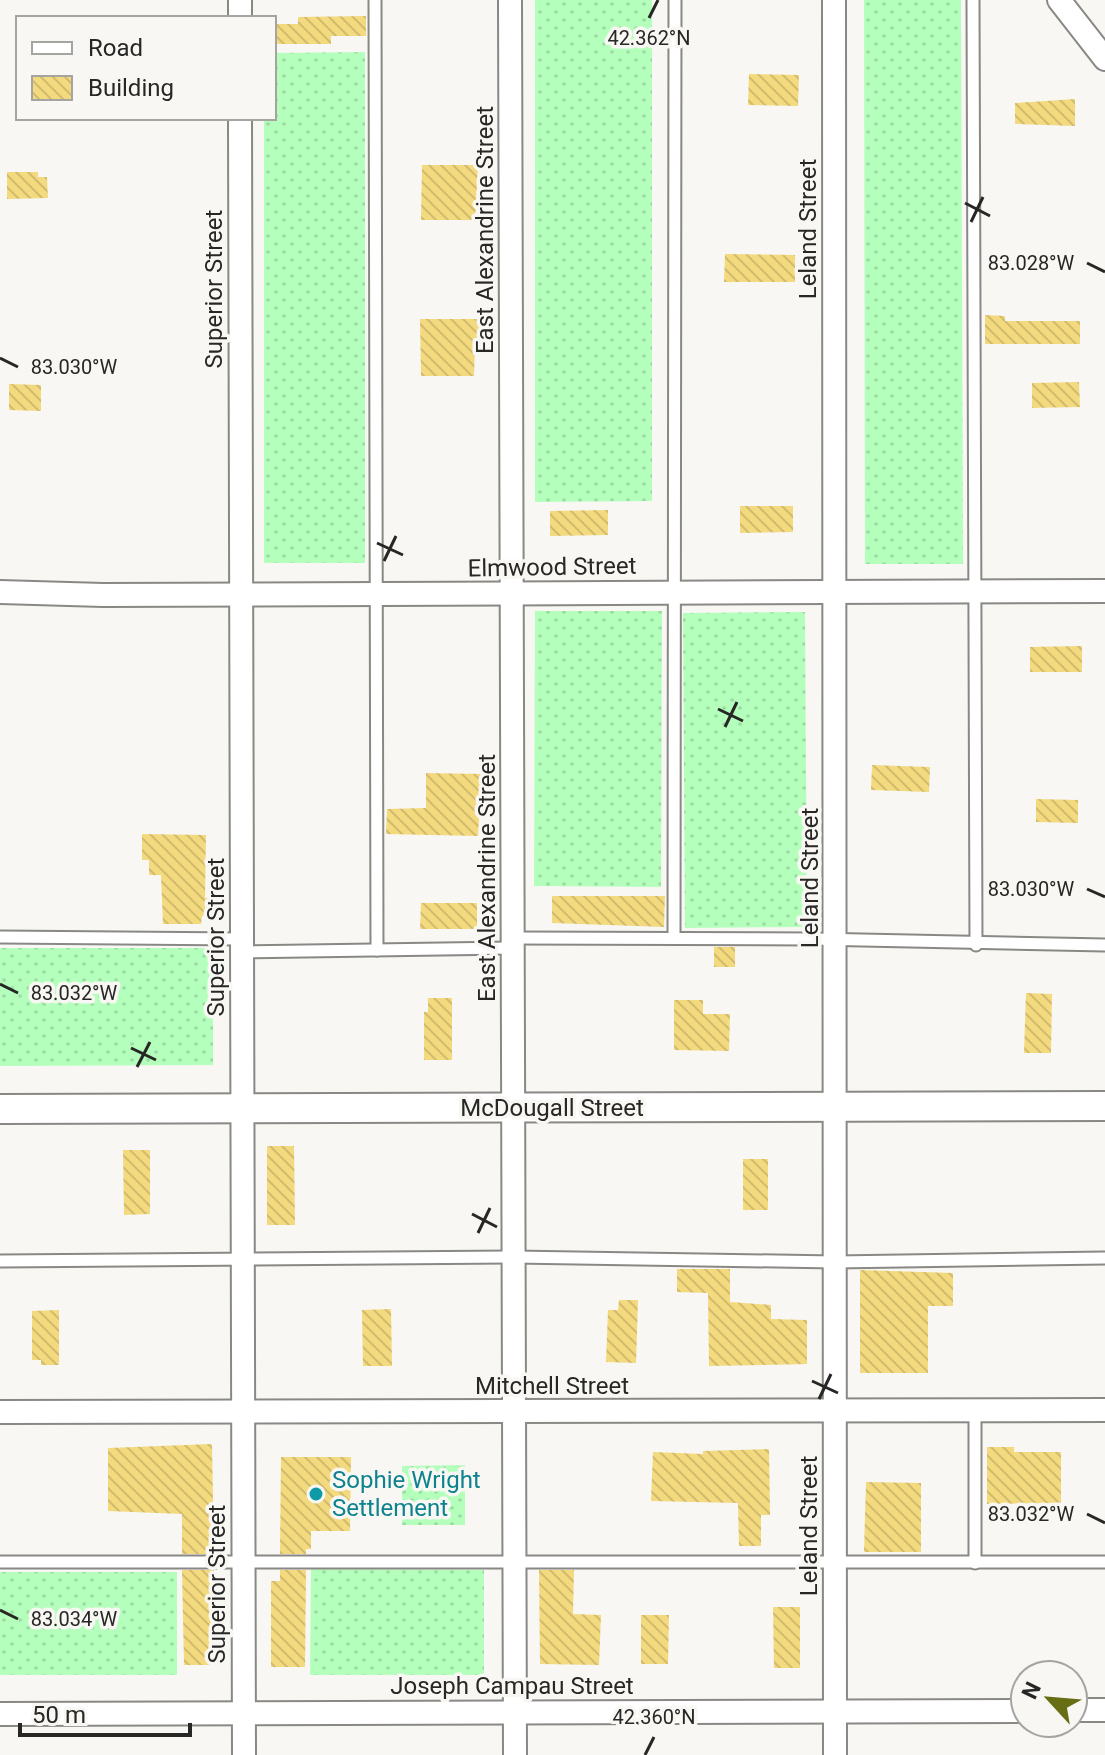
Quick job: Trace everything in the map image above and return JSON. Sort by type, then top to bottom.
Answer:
[{"type":"street","name":"East Alexandrine Street","points":[[510,0],[515,1755]]},
{"type":"street","name":"Leland Street","points":[[834,0],[837,940],[835,1755]]},
{"type":"street","points":[[1059,0],[1105,59]]},
{"type":"street","name":"Superior Street","points":[[240,120],[244,1755]]},
{"type":"street","name":"Elmwood Street","points":[[0,592],[512,594],[1105,591]]},
{"type":"street","name":"McDougall Street","points":[[0,1109],[1105,1106]]},
{"type":"street","name":"Mitchell Street","points":[[0,1412],[1105,1410]]},
{"type":"street","name":"Joseph Campau Street","points":[[0,1714],[1009,1711]]},
{"type":"lane","points":[[375,0],[377,950]]},
{"type":"lane","points":[[674,938],[675,0]]},
{"type":"lane","points":[[973,0],[976,945]]},
{"type":"lane","points":[[0,937],[377,950],[674,938],[1105,945]]},
{"type":"lane","points":[[0,1261],[514,1257],[835,1262],[1105,1258]]},
{"type":"lane","points":[[975,1411],[975,1563]]},
{"type":"lane","points":[[0,1562],[1105,1562]]},
{"type":"green space","points":[[535,0],[652,0],[652,501],[535,502]]},
{"type":"green space","points":[[864,0],[961,0],[963,564],[865,564]]},
{"type":"green space","points":[[365,52],[365,563],[264,563],[264,120],[276,120],[276,53]]},
{"type":"green space","points":[[535,611],[662,611],[661,887],[534,886]]},
{"type":"green space","points":[[805,612],[807,927],[685,928],[683,613]]},
{"type":"green space","points":[[0,948],[213,948],[213,1065],[0,1066]]},
{"type":"green space","points":[[465,1465],[465,1525],[402,1525],[402,1466]]},
{"type":"green space","points":[[311,1569],[484,1570],[484,1675],[310,1675]]},
{"type":"green space","points":[[0,1572],[177,1572],[177,1675],[0,1675]]},
{"type":"building","points":[[366,16],[366,36],[331,36],[331,44],[277,44],[277,24],[298,24],[298,17]]},
{"type":"building","points":[[749,74],[799,75],[798,106],[748,105]]},
{"type":"building","points":[[1075,99],[1075,126],[1015,124],[1015,103]]},
{"type":"building","points":[[422,165],[478,165],[475,220],[421,220]]},
{"type":"building","points":[[7,172],[38,172],[38,177],[47,177],[48,198],[7,199]]},
{"type":"building","points":[[725,254],[795,255],[795,282],[724,282]]},
{"type":"building","points":[[985,315],[1005,316],[1005,321],[1080,321],[1080,344],[985,344]]},
{"type":"building","points":[[420,319],[481,319],[481,345],[475,345],[474,376],[421,376]]},
{"type":"building","points":[[1079,382],[1080,407],[1032,408],[1032,383]]},
{"type":"building","points":[[9,384],[41,385],[41,411],[9,410]]},
{"type":"building","points":[[740,506],[793,506],[793,532],[740,533]]},
{"type":"building","points":[[608,510],[608,535],[550,536],[550,511]]},
{"type":"building","points":[[1082,646],[1082,672],[1030,672],[1030,647]]},
{"type":"building","points":[[872,765],[930,767],[929,792],[871,790]]},
{"type":"building","points":[[426,773],[482,774],[478,836],[386,834],[387,809],[426,808]]},
{"type":"building","points":[[1036,799],[1078,800],[1078,823],[1036,822]]},
{"type":"building","points":[[142,834],[206,835],[205,898],[209,898],[209,916],[202,916],[201,924],[163,924],[161,875],[149,875],[149,860],[142,860]]},
{"type":"building","points":[[552,896],[665,896],[664,927],[552,923]]},
{"type":"building","points":[[421,903],[477,903],[477,929],[420,929]]},
{"type":"building","points":[[714,947],[735,947],[735,967],[714,967]]},
{"type":"building","points":[[1026,993],[1052,994],[1051,1053],[1024,1053]]},
{"type":"building","points":[[428,998],[452,998],[452,1060],[424,1060],[424,1012],[428,1012]]},
{"type":"building","points":[[674,1000],[703,1000],[703,1014],[730,1014],[729,1051],[674,1050]]},
{"type":"building","points":[[267,1146],[294,1146],[295,1225],[267,1225]]},
{"type":"building","points":[[123,1150],[150,1150],[150,1214],[124,1215]]},
{"type":"building","points":[[743,1159],[768,1159],[768,1210],[743,1210]]},
{"type":"building","points":[[677,1269],[730,1269],[730,1302],[771,1305],[771,1319],[807,1320],[807,1364],[709,1366],[708,1293],[677,1292]]},
{"type":"building","points":[[860,1270],[953,1273],[953,1306],[928,1306],[928,1373],[860,1373]]},
{"type":"building","points":[[619,1300],[638,1300],[636,1363],[606,1362],[608,1310],[618,1310]]},
{"type":"building","points":[[391,1309],[392,1366],[363,1366],[362,1310]]},
{"type":"building","points":[[59,1310],[59,1365],[41,1365],[41,1360],[32,1360],[32,1311]]},
{"type":"building","points":[[212,1444],[214,1554],[182,1554],[182,1514],[108,1511],[108,1448]]},
{"type":"building","points":[[987,1447],[1014,1447],[1014,1452],[1061,1452],[1061,1503],[987,1504]]},
{"type":"building","points":[[769,1449],[770,1515],[761,1515],[761,1546],[739,1546],[738,1503],[651,1501],[653,1452],[703,1454],[703,1451]]},
{"type":"building","name":"Sophie Wright Settlement","points":[[281,1457],[351,1457],[350,1531],[311,1531],[311,1549],[306,1549],[306,1554],[280,1554]]},
{"type":"building","points":[[866,1482],[921,1483],[921,1552],[864,1552]]},
{"type":"building","points":[[182,1570],[214,1570],[211,1665],[184,1665]]},
{"type":"building","points":[[280,1570],[306,1570],[305,1667],[271,1667],[271,1581],[280,1581]]},
{"type":"building","points":[[539,1570],[574,1570],[573,1614],[601,1615],[599,1665],[540,1664]]},
{"type":"building","points":[[773,1607],[800,1607],[800,1668],[774,1668]]},
{"type":"building","points":[[641,1615],[669,1615],[668,1664],[641,1664]]},
{"type":"place","name":"Sophie Wright Settlement","points":[[316,1494]]}]
